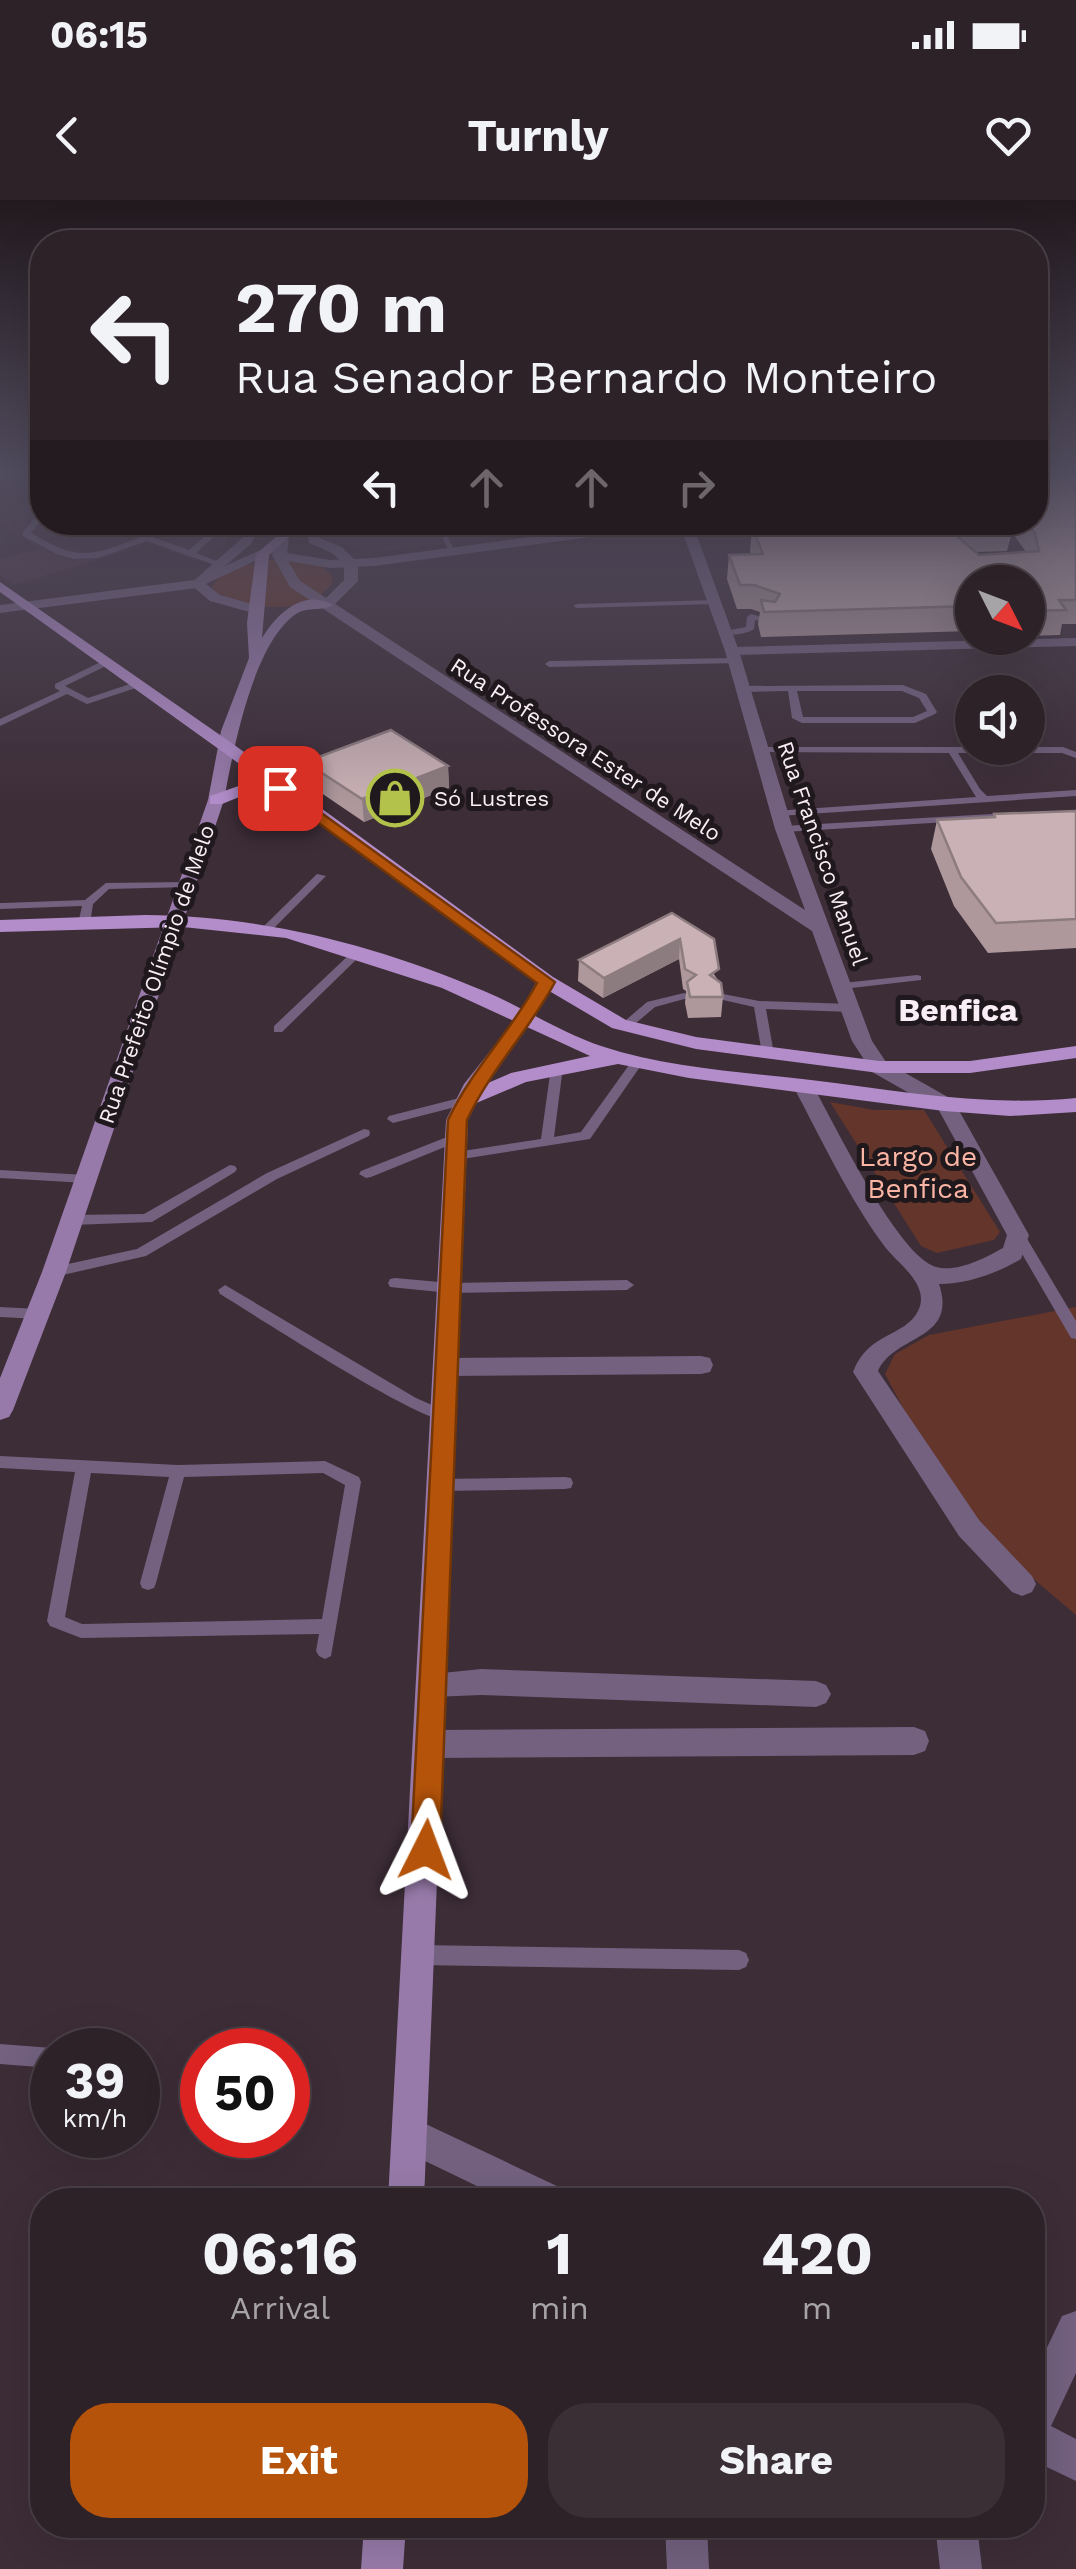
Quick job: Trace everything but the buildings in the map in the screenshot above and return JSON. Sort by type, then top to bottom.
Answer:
[{"type":"main road","points":[[0,586],[228,747],[546,982],[625,1026],[696,1043],[879,1067],[970,1068],[1076,1052]]},
{"type":"main road","name":"Rua Prefeito Olímpio de Melo","points":[[0,1410],[54,1272],[216,800],[229,731],[256,658],[257,586]]},
{"type":"main road","points":[[256,658],[289,608],[311,603],[326,605]]},
{"type":"main road","points":[[216,800],[253,787],[280,788]]},
{"type":"main road","points":[[0,926],[242,924],[357,954],[478,996],[567,1040],[629,1059],[991,1109],[1076,1105]]},
{"type":"main road","points":[[407,2188],[458,1120],[474,1084],[527,1018],[546,982]]},
{"type":"main road","points":[[467,1100],[497,1084],[557,1067],[629,1059]]},
{"type":"main road","points":[[382,2569],[383,2538]]},
{"type":"street","points":[[0,609],[185,586]]},
{"type":"street","points":[[199,586],[215,598],[257,610]]},
{"type":"street","name":"Rua Professora Ester de Melo","points":[[297,586],[822,930]]},
{"type":"street","points":[[326,605],[346,586]]},
{"type":"street","name":"Rua Francisco Manuel","points":[[707,586],[743,689],[781,821],[862,1041],[879,1067]]},
{"type":"street","points":[[729,646],[1076,642]]},
{"type":"street","points":[[803,1086],[898,1250],[924,1272],[946,1276],[1002,1260],[1013,1252],[1018,1236],[946,1104],[879,1067]]},
{"type":"street","points":[[924,1272],[933,1303],[928,1313],[919,1324],[879,1350],[866,1364],[865,1372],[970,1528],[1022,1584]]},
{"type":"street","points":[[447,1367],[701,1366]]},
{"type":"street","points":[[433,1684],[481,1682],[816,1694]]},
{"type":"street","points":[[431,1744],[914,1741]]},
{"type":"street","points":[[411,2135],[521,2188]]},
{"type":"street","points":[[1045,2395],[1076,2330]]},
{"type":"street","points":[[1045,2445],[1076,2461]]},
{"type":"street","points":[[687,2538],[688,2569]]},
{"type":"street","points":[[957,2538],[961,2569]]},
{"type":"lane","points":[[576,606],[713,602]]},
{"type":"lane","points":[[729,646],[750,629],[751,617],[770,620]]},
{"type":"lane","points":[[549,664],[729,646],[761,636]]},
{"type":"lane","points":[[107,662],[58,684],[87,701],[138,684]]},
{"type":"lane","points":[[743,689],[903,688],[922,696],[932,712],[915,720],[802,720],[797,718],[792,689]]},
{"type":"lane","points":[[0,723],[66,691]]},
{"type":"lane","points":[[761,750],[1062,750],[1076,754]]},
{"type":"lane","points":[[952,750],[985,799]]},
{"type":"lane","points":[[781,821],[1076,793]]},
{"type":"lane","points":[[781,821],[1024,816]]},
{"type":"lane","points":[[267,929],[321,876]]},
{"type":"lane","points":[[84,924],[88,903],[96,892],[118,883],[185,885]]},
{"type":"lane","points":[[3,906],[88,903]]},
{"type":"lane","points":[[278,1029],[357,954]]},
{"type":"lane","points":[[843,986],[916,978]]},
{"type":"lane","points":[[625,1026],[651,1004],[684,996]]},
{"type":"lane","points":[[718,996],[759,1004],[851,1008]]},
{"type":"lane","points":[[759,1004],[768,1054]]},
{"type":"lane","points":[[366,1174],[456,1146],[585,1136],[629,1059]]},
{"type":"lane","points":[[547,1141],[557,1067]]},
{"type":"lane","points":[[394,1120],[467,1100]]},
{"type":"lane","points":[[54,1272],[141,1253],[272,1176],[364,1134]]},
{"type":"lane","points":[[72,1220],[146,1219],[230,1169]]},
{"type":"lane","points":[[0,1174],[86,1180]]},
{"type":"lane","points":[[1018,1236],[1076,1334]]},
{"type":"lane","points":[[395,1283],[450,1288],[627,1285]]},
{"type":"lane","points":[[225,1290],[411,1402],[445,1417]]},
{"type":"lane","points":[[0,1312],[38,1314]]},
{"type":"lane","points":[[0,1462],[178,1471],[325,1467],[353,1482],[325,1652]]},
{"type":"lane","points":[[84,1468],[56,1621],[66,1628],[81,1631],[329,1626]]},
{"type":"lane","points":[[148,1583],[178,1471]]},
{"type":"lane","points":[[442,1485],[565,1483]]},
{"type":"lane","points":[[420,1955],[739,1960]]},
{"type":"lane","points":[[0,2054],[30,2056]]},
{"type":"green space","points":[[212,586],[330,586],[306,602],[275,607],[244,603],[215,593]]},
{"type":"green space","name":"Largo de Benfica","points":[[830,1102],[874,1110],[924,1110],[1000,1232],[994,1240],[937,1253],[921,1246]]},
{"type":"green space","points":[[1076,1307],[1076,1615],[997,1548],[953,1502],[885,1374],[895,1354],[929,1335]]},
{"type":"place","name":"Só Lustres","points":[[395,798]]},
{"type":"district","name":"Benfica","points":[[958,1010]]},
{"type":"route","points":[[280,788],[546,982],[527,1018],[474,1084],[458,1120],[426,1850]]}]
